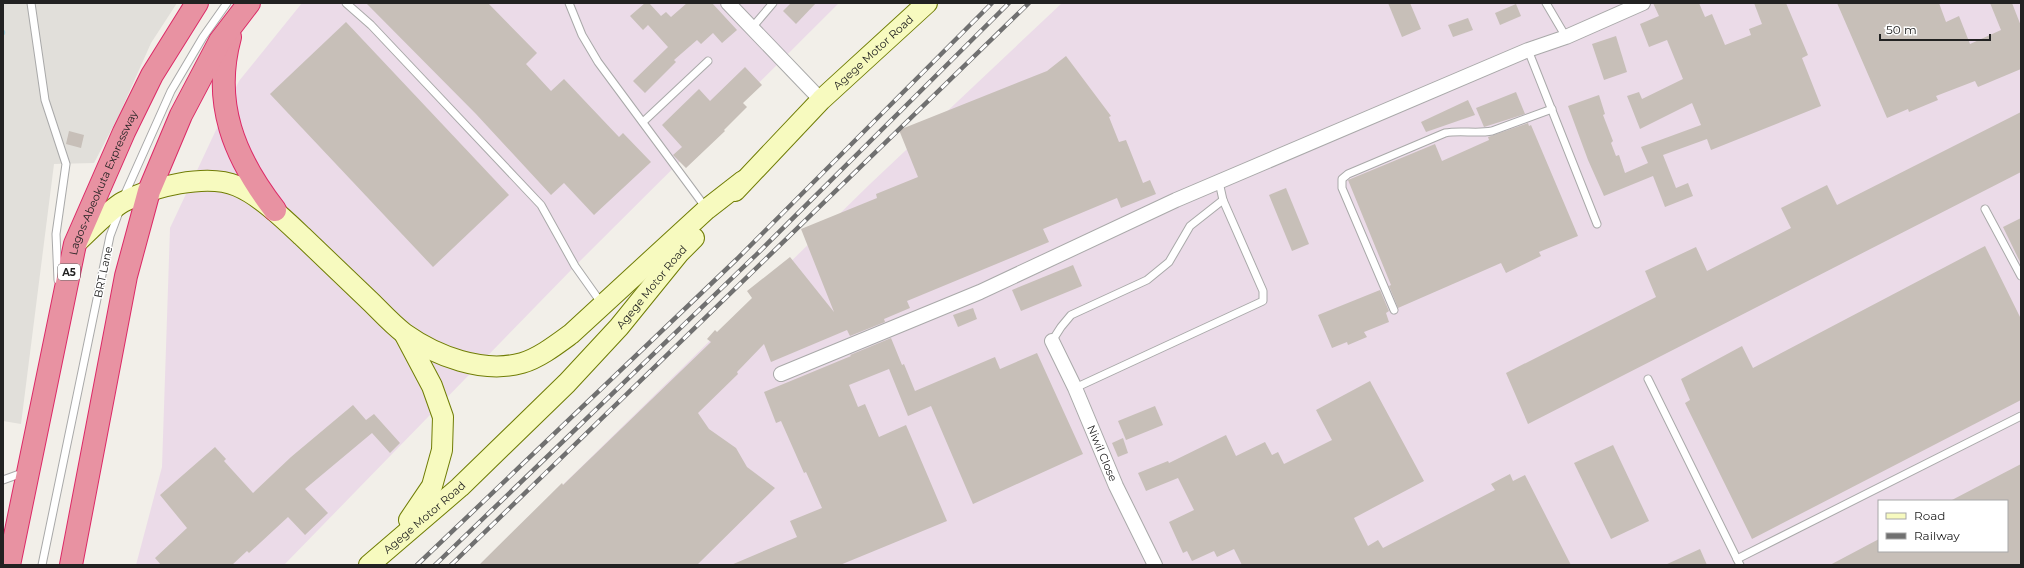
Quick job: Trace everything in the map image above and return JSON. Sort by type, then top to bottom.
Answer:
[{"type":"highway","name":"Lagos-Abeokuta Expressway","points":[[9,565],[60,310],[75,244],[124,132],[152,76],[198,3]]},
{"type":"highway","points":[[71,565],[117,317],[126,276],[150,191],[181,115],[220,41],[231,11],[249,3]]},
{"type":"highway","points":[[231,11],[223,90],[226,113],[232,136],[242,162],[261,192],[275,210]]},
{"type":"main road","name":"Agege Motor Road","points":[[369,565],[460,487],[567,382],[619,327],[679,253],[721,210],[743,181],[821,100],[927,3]]},
{"type":"main road","points":[[75,244],[122,202],[150,191],[180,183],[207,180],[237,185],[275,210],[404,334],[432,350],[454,360],[475,364],[500,366],[522,363],[550,349],[571,334],[707,209],[743,181]]},
{"type":"main road","points":[[394,542],[432,486],[442,450],[442,417],[432,386],[404,334]]},
{"type":"street","points":[[728,3],[821,100]]},
{"type":"street","points":[[781,374],[980,292],[1176,200],[1528,50],[1566,37],[1643,3]]},
{"type":"street","name":"Niwil Close","points":[[1052,341],[1075,388],[1116,486],[1155,565]]},
{"type":"lane","points":[[30,3],[45,100],[66,164],[56,234],[60,310]]},
{"type":"lane","points":[[346,3],[371,25],[541,205],[576,266],[603,305]]},
{"type":"lane","points":[[569,3],[582,35],[598,62],[707,209]]},
{"type":"lane","points":[[750,26],[756,23],[773,3]]},
{"type":"lane","points":[[1546,3],[1566,37]]},
{"type":"lane","name":"BRT Lane","points":[[42,565],[110,236],[122,202],[171,91],[203,37],[231,11]]},
{"type":"lane","points":[[1528,50],[1597,224]]},
{"type":"lane","points":[[643,122],[708,61]]},
{"type":"lane","points":[[1394,310],[1342,188],[1342,179],[1348,174],[1454,131],[1483,133],[1492,131],[1552,109]]},
{"type":"lane","points":[[1075,388],[1263,301],[1263,291],[1224,200],[1219,182]]},
{"type":"lane","points":[[1052,341],[1060,327],[1071,314],[1147,280],[1169,262],[1190,226],[1224,200]]},
{"type":"lane","points":[[1985,209],[2021,276]]},
{"type":"lane","points":[[1648,379],[1739,562],[2021,416]]},
{"type":"lane","points":[[3,480],[28,471]]},
{"type":"shaded area","points":[[3,3],[177,3],[151,43],[119,115],[94,163],[54,164],[21,424],[3,421]]},
{"type":"shaded area","points":[[302,3],[839,3],[575,266],[284,565],[136,565],[162,467],[170,228],[239,81]]},
{"type":"shaded area","points":[[1062,3],[2021,3],[2021,565],[481,565],[870,184]]},
{"type":"building","points":[[366,3],[488,3],[537,53],[526,64],[551,91],[564,79],[619,137],[623,133],[651,162],[594,215],[564,183],[551,195],[476,114]]},
{"type":"building","points":[[645,3],[649,3],[661,16],[666,12],[671,17],[687,3],[712,3],[737,30],[722,43],[713,33],[701,44],[697,40],[674,60],[676,62],[645,93],[633,81],[668,47],[648,25],[643,30],[630,16]]},
{"type":"building","points":[[791,3],[816,3],[796,24],[783,11]]},
{"type":"building","points":[[1388,3],[1410,3],[1421,29],[1402,37]]},
{"type":"building","points":[[1653,3],[1699,3],[1705,17],[1712,14],[1725,45],[1751,35],[1749,29],[1762,24],[1754,3],[1786,3],[1808,55],[1802,58],[1821,106],[1711,150],[1707,139],[1663,155],[1676,188],[1688,183],[1693,196],[1665,207],[1653,176],[1604,196],[1588,160],[1568,106],[1599,95],[1605,114],[1603,115],[1613,141],[1611,143],[1616,156],[1619,155],[1625,173],[1648,163],[1641,147],[1701,125],[1692,103],[1640,129],[1627,96],[1639,92],[1642,99],[1683,79],[1667,40],[1649,47],[1640,24],[1659,16]]},
{"type":"building","points":[[1837,3],[1939,3],[1946,22],[1959,16],[1970,44],[2001,30],[1990,3],[2012,3],[2021,26],[2021,69],[1978,87],[1975,81],[1936,96],[1938,100],[1909,112],[1908,109],[1887,118]]},
{"type":"building","points":[[1516,4],[1521,16],[1500,25],[1495,13]]},
{"type":"building","points":[[1468,18],[1473,30],[1453,37],[1448,25]]},
{"type":"building","points":[[346,22],[509,195],[433,267],[270,94]]},
{"type":"building","points":[[1616,36],[1627,72],[1604,80],[1592,44]]},
{"type":"building","points":[[1066,56],[1111,116],[1109,117],[1119,142],[1126,140],[1143,183],[1150,180],[1156,194],[1121,208],[1117,198],[1043,229],[1049,242],[907,301],[910,308],[884,319],[885,322],[850,336],[847,330],[771,362],[764,344],[737,372],[738,374],[698,413],[709,429],[736,448],[747,467],[775,488],[697,565],[479,565],[562,483],[563,485],[711,342],[707,339],[715,330],[717,332],[752,298],[747,291],[790,257],[834,312],[801,229],[877,198],[876,194],[918,177],[899,130],[1047,71]]},
{"type":"building","points":[[745,67],[762,85],[743,103],[747,107],[724,130],[725,131],[686,168],[673,155],[682,147],[662,125],[699,89],[710,101]]},
{"type":"building","points":[[1516,92],[1525,114],[1484,127],[1476,108]]},
{"type":"building","points":[[1468,100],[1475,115],[1426,132],[1421,122]]},
{"type":"building","points":[[2021,112],[2021,172],[1528,424],[1506,373],[1656,297],[1645,271],[1696,247],[1707,271],[1791,228],[1781,208],[1827,185],[1837,205]]},
{"type":"building","points":[[1528,123],[1529,126],[1531,125],[1578,236],[1539,252],[1541,256],[1506,273],[1501,263],[1398,308],[1389,286],[1391,285],[1348,180],[1435,144],[1442,161],[1489,140],[1488,137]]},
{"type":"building","points":[[69,131],[84,135],[81,148],[66,144]]},
{"type":"building","points":[[1286,188],[1309,244],[1292,251],[1269,195]]},
{"type":"building","points":[[2021,218],[2021,264],[2003,227]]},
{"type":"building","points":[[1985,246],[2021,319],[2021,400],[1752,539],[1685,403],[1690,400],[1681,379],[1742,346],[1753,368]]},
{"type":"building","points":[[1073,265],[1082,286],[1021,311],[1012,290]]},
{"type":"building","points":[[1380,290],[1389,311],[1386,313],[1389,322],[1364,332],[1367,337],[1348,345],[1347,342],[1332,348],[1318,315]]},
{"type":"building","points":[[973,308],[977,319],[958,327],[953,315]]},
{"type":"building","points":[[891,338],[915,391],[995,357],[1000,369],[1037,353],[1083,454],[973,504],[931,406],[908,416],[889,369],[849,385],[858,407],[865,404],[879,437],[906,425],[947,521],[840,565],[731,565],[797,537],[790,521],[822,508],[806,472],[804,473],[781,421],[776,423],[764,392]]},
{"type":"building","points":[[1370,381],[1424,481],[1354,518],[1368,546],[1378,540],[1383,548],[1495,490],[1491,484],[1510,474],[1513,481],[1525,475],[1571,565],[1242,565],[1234,549],[1217,557],[1214,551],[1192,561],[1187,551],[1183,553],[1169,522],[1194,510],[1178,478],[1146,491],[1138,473],[1168,461],[1169,463],[1226,435],[1236,456],[1265,442],[1272,455],[1278,452],[1284,464],[1332,440],[1316,410]]},
{"type":"building","points":[[353,405],[366,420],[374,414],[400,443],[390,453],[372,433],[305,489],[328,513],[305,535],[288,517],[249,553],[247,551],[232,565],[161,565],[155,558],[187,528],[160,495],[215,447],[226,459],[224,461],[253,493],[291,457]]},
{"type":"building","points":[[1155,406],[1163,425],[1126,440],[1118,421]]},
{"type":"building","points":[[1123,438],[1128,453],[1118,457],[1112,443]]},
{"type":"building","points":[[1613,445],[1649,521],[1611,539],[1574,463]]},
{"type":"building","points":[[2021,464],[2021,565],[1830,565],[1878,540],[1878,552],[2008,552],[2008,500],[1952,500]]},
{"type":"building","points":[[1700,549],[1707,565],[1665,565]]},
{"type":"railway","points":[[417,565],[737,259],[992,3]]},
{"type":"railway","points":[[435,565],[756,255],[1009,3]]},
{"type":"railway","points":[[451,565],[1029,3]]}]
